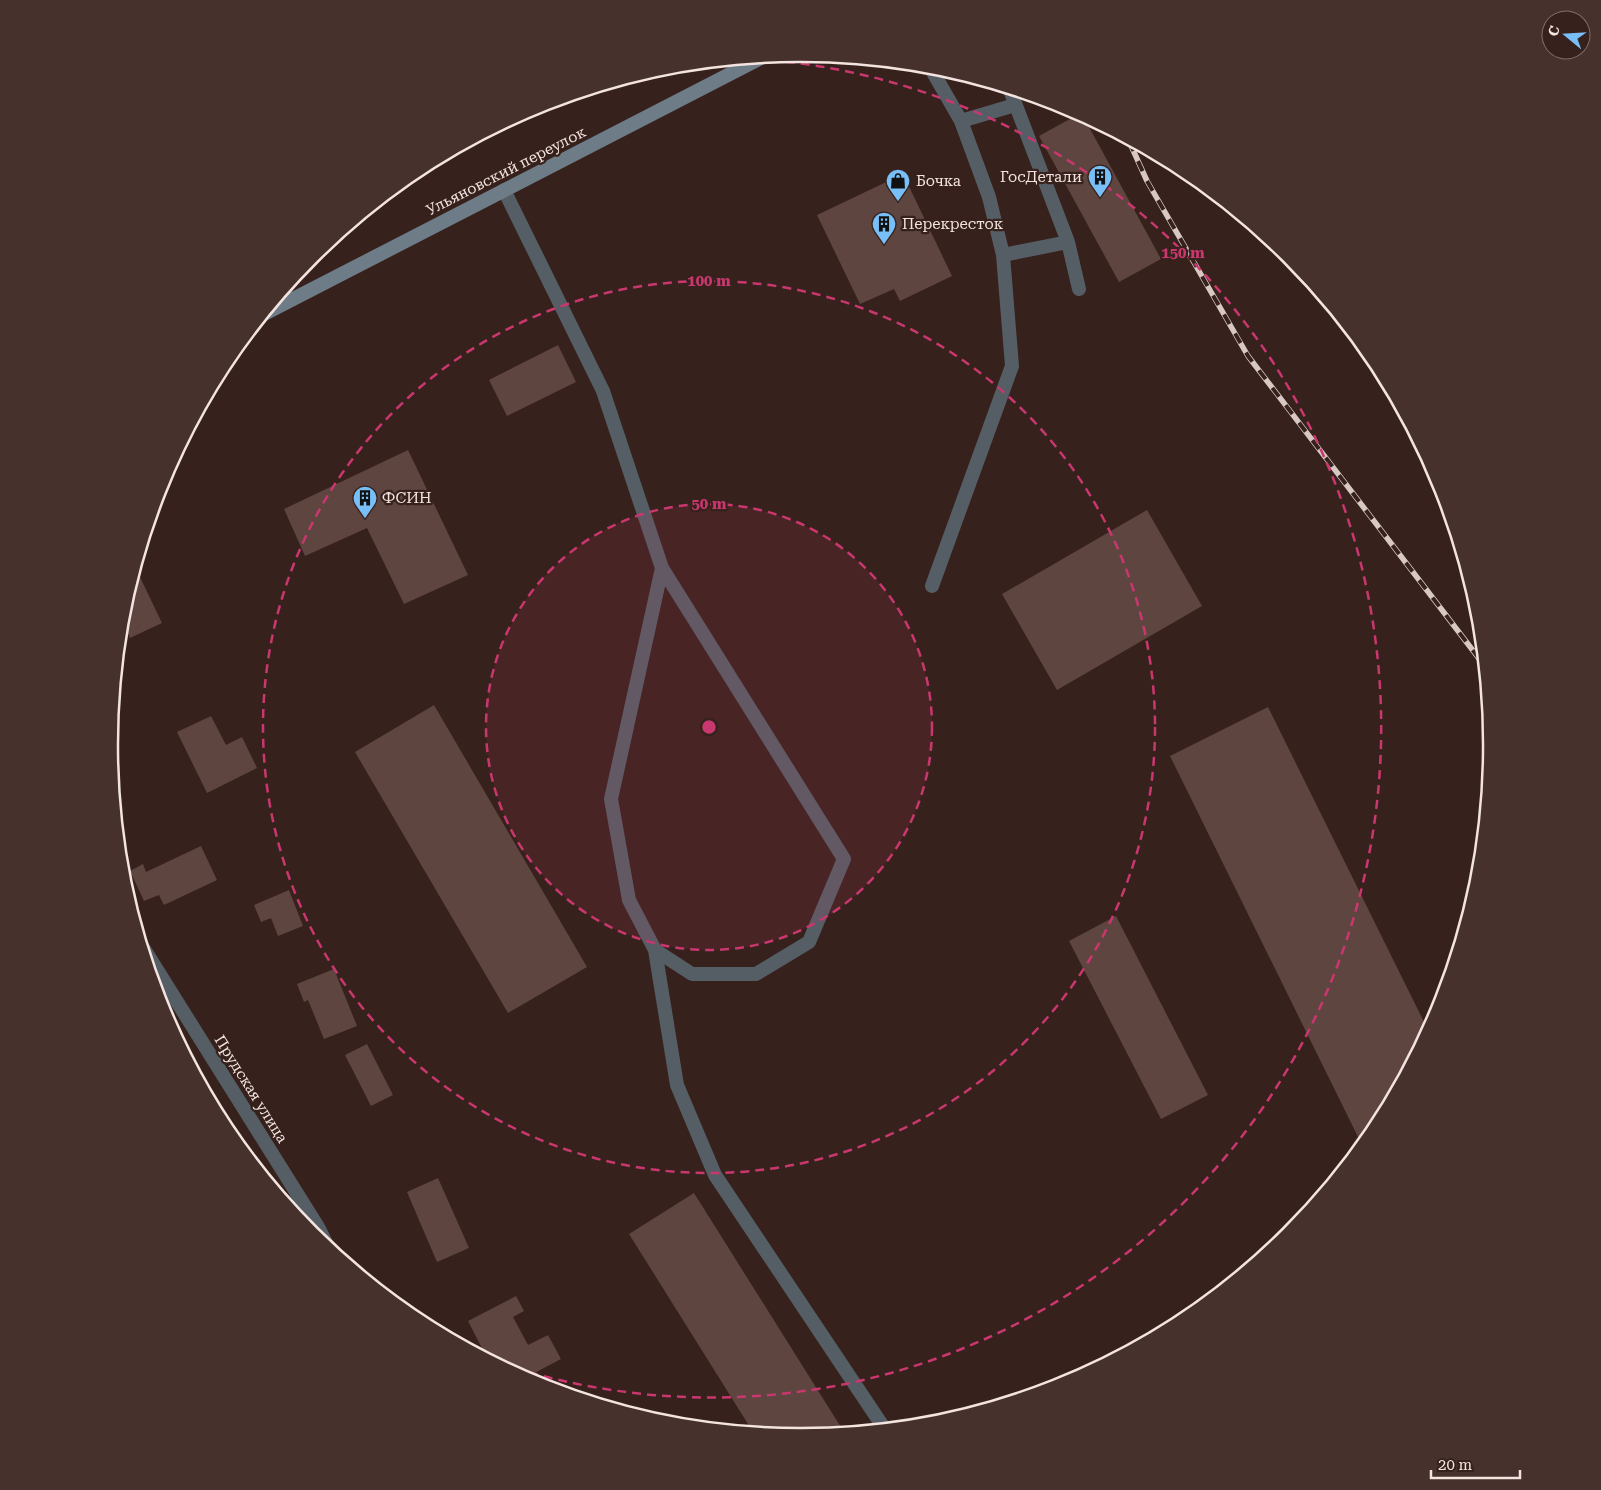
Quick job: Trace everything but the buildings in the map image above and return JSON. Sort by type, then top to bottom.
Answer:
[{"type":"main road","name":"Ульяновский переулок","points":[[277,307],[750,65]]},
{"type":"street","points":[[932,586],[1012,366],[1003,255],[989,197],[961,121],[936,76]]},
{"type":"street","points":[[1012,97],[1068,242],[1079,289]]},
{"type":"street","points":[[961,121],[1015,105]]},
{"type":"street","points":[[504,190],[603,391],[662,568],[844,859],[809,942],[756,974],[692,974],[655,950]]},
{"type":"street","points":[[1003,255],[1068,242]]},
{"type":"street","points":[[662,568],[611,799],[629,900],[655,950],[677,1085],[715,1175],[881,1423]]},
{"type":"street","name":"Прудская улица","points":[[155,966],[320,1230]]},
{"type":"railway","points":[[1133,149],[1147,181],[1248,356],[1477,656]]},
{"type":"place","name":"ГосДетали","points":[[1100,198]]},
{"type":"place","name":"Бочка","points":[[898,202]]},
{"type":"place","name":"Перекресток","points":[[884,245]]},
{"type":"place","name":"ФСИН","points":[[365,519]]}]
